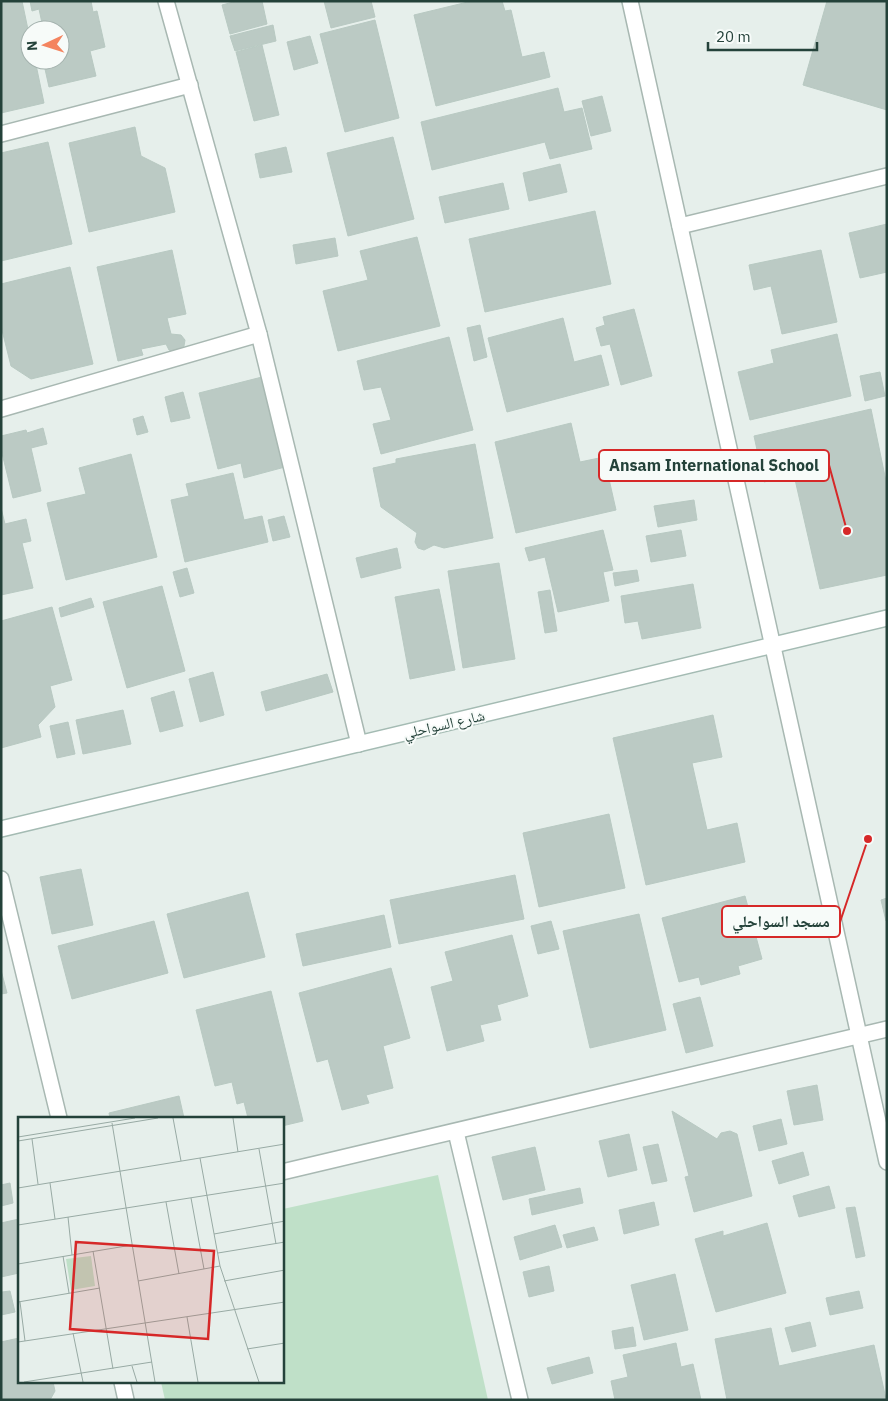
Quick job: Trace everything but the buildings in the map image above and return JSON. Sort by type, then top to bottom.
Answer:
[{"type":"street","points":[[166,1],[258,334],[359,744]]},
{"type":"street","points":[[630,1],[887,1162]]},
{"type":"street","points":[[1,134],[190,85]]},
{"type":"street","points":[[680,226],[887,176]]},
{"type":"street","points":[[1,409],[258,334]]},
{"type":"street","name":"شارع السواحلي","points":[[1,830],[887,618]]},
{"type":"street","points":[[1,880],[59,1117]]},
{"type":"street","points":[[284,1172],[887,1029]]},
{"type":"street","points":[[456,1132],[520,1400]]},
{"type":"street","points":[[122,1384],[126,1400]]},
{"type":"green space","points":[[438,1175],[488,1400],[165,1400],[161,1384],[284,1384],[284,1209]]},
{"type":"place","name":"Ansam International School","points":[[847,531]]},
{"type":"place","name":"مسجد السواحلي","points":[[868,839]]}]
